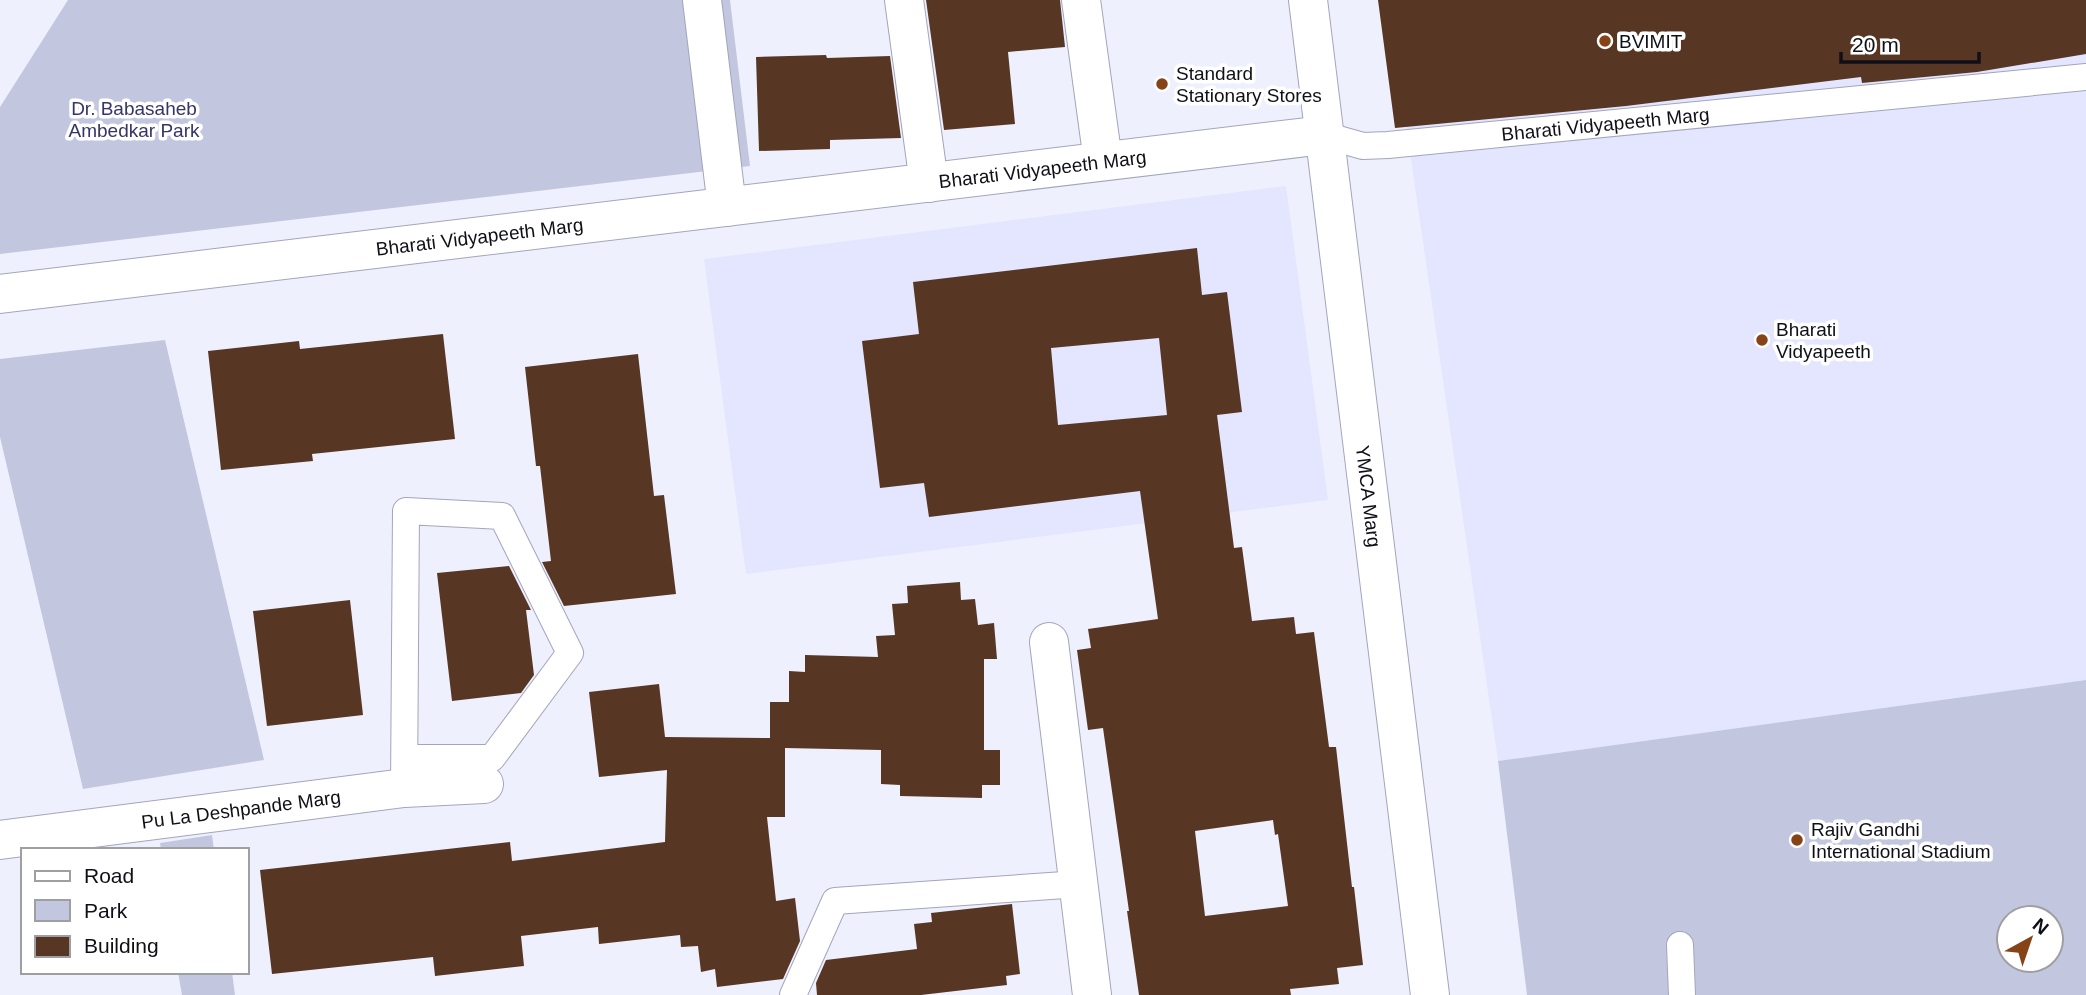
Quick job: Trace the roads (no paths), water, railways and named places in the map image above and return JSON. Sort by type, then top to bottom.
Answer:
[{"type":"street","points":[[702,0],[727,206]]},
{"type":"street","points":[[904,0],[929,183]]},
{"type":"street","points":[[1081,0],[1104,161]]},
{"type":"street","name":"YMCA Marg","points":[[1308,0],[1430,995]]},
{"type":"street","name":"Bharati Vidyapeeth Marg","points":[[0,293],[1324,135]]},
{"type":"street","points":[[1049,642],[1092,995]]},
{"type":"street","name":"Pu La Deshpande Marg","points":[[0,840],[405,773],[484,785]]},
{"type":"lane","name":"Bharati Vidyapeeth Marg","points":[[1324,135],[1363,146],[1388,145],[2086,77]]},
{"type":"lane","points":[[405,511],[502,516],[570,653],[492,758],[405,773],[405,511]]},
{"type":"lane","points":[[793,995],[835,901],[1079,884]]},
{"type":"lane","points":[[1680,946],[1682,995]]},
{"type":"place","name":"BVIMIT","points":[[1605,41]]},
{"type":"place","name":"Standard Stationary Stores","points":[[1162,84]]},
{"type":"place","name":"Bharati Vidyapeeth","points":[[1762,340]]},
{"type":"place","name":"Rajiv Gandhi International Stadium","points":[[1797,840]]},
{"type":"park label","name":"Dr. Babasaheb Ambedkar Park","points":[[134,119]]}]
